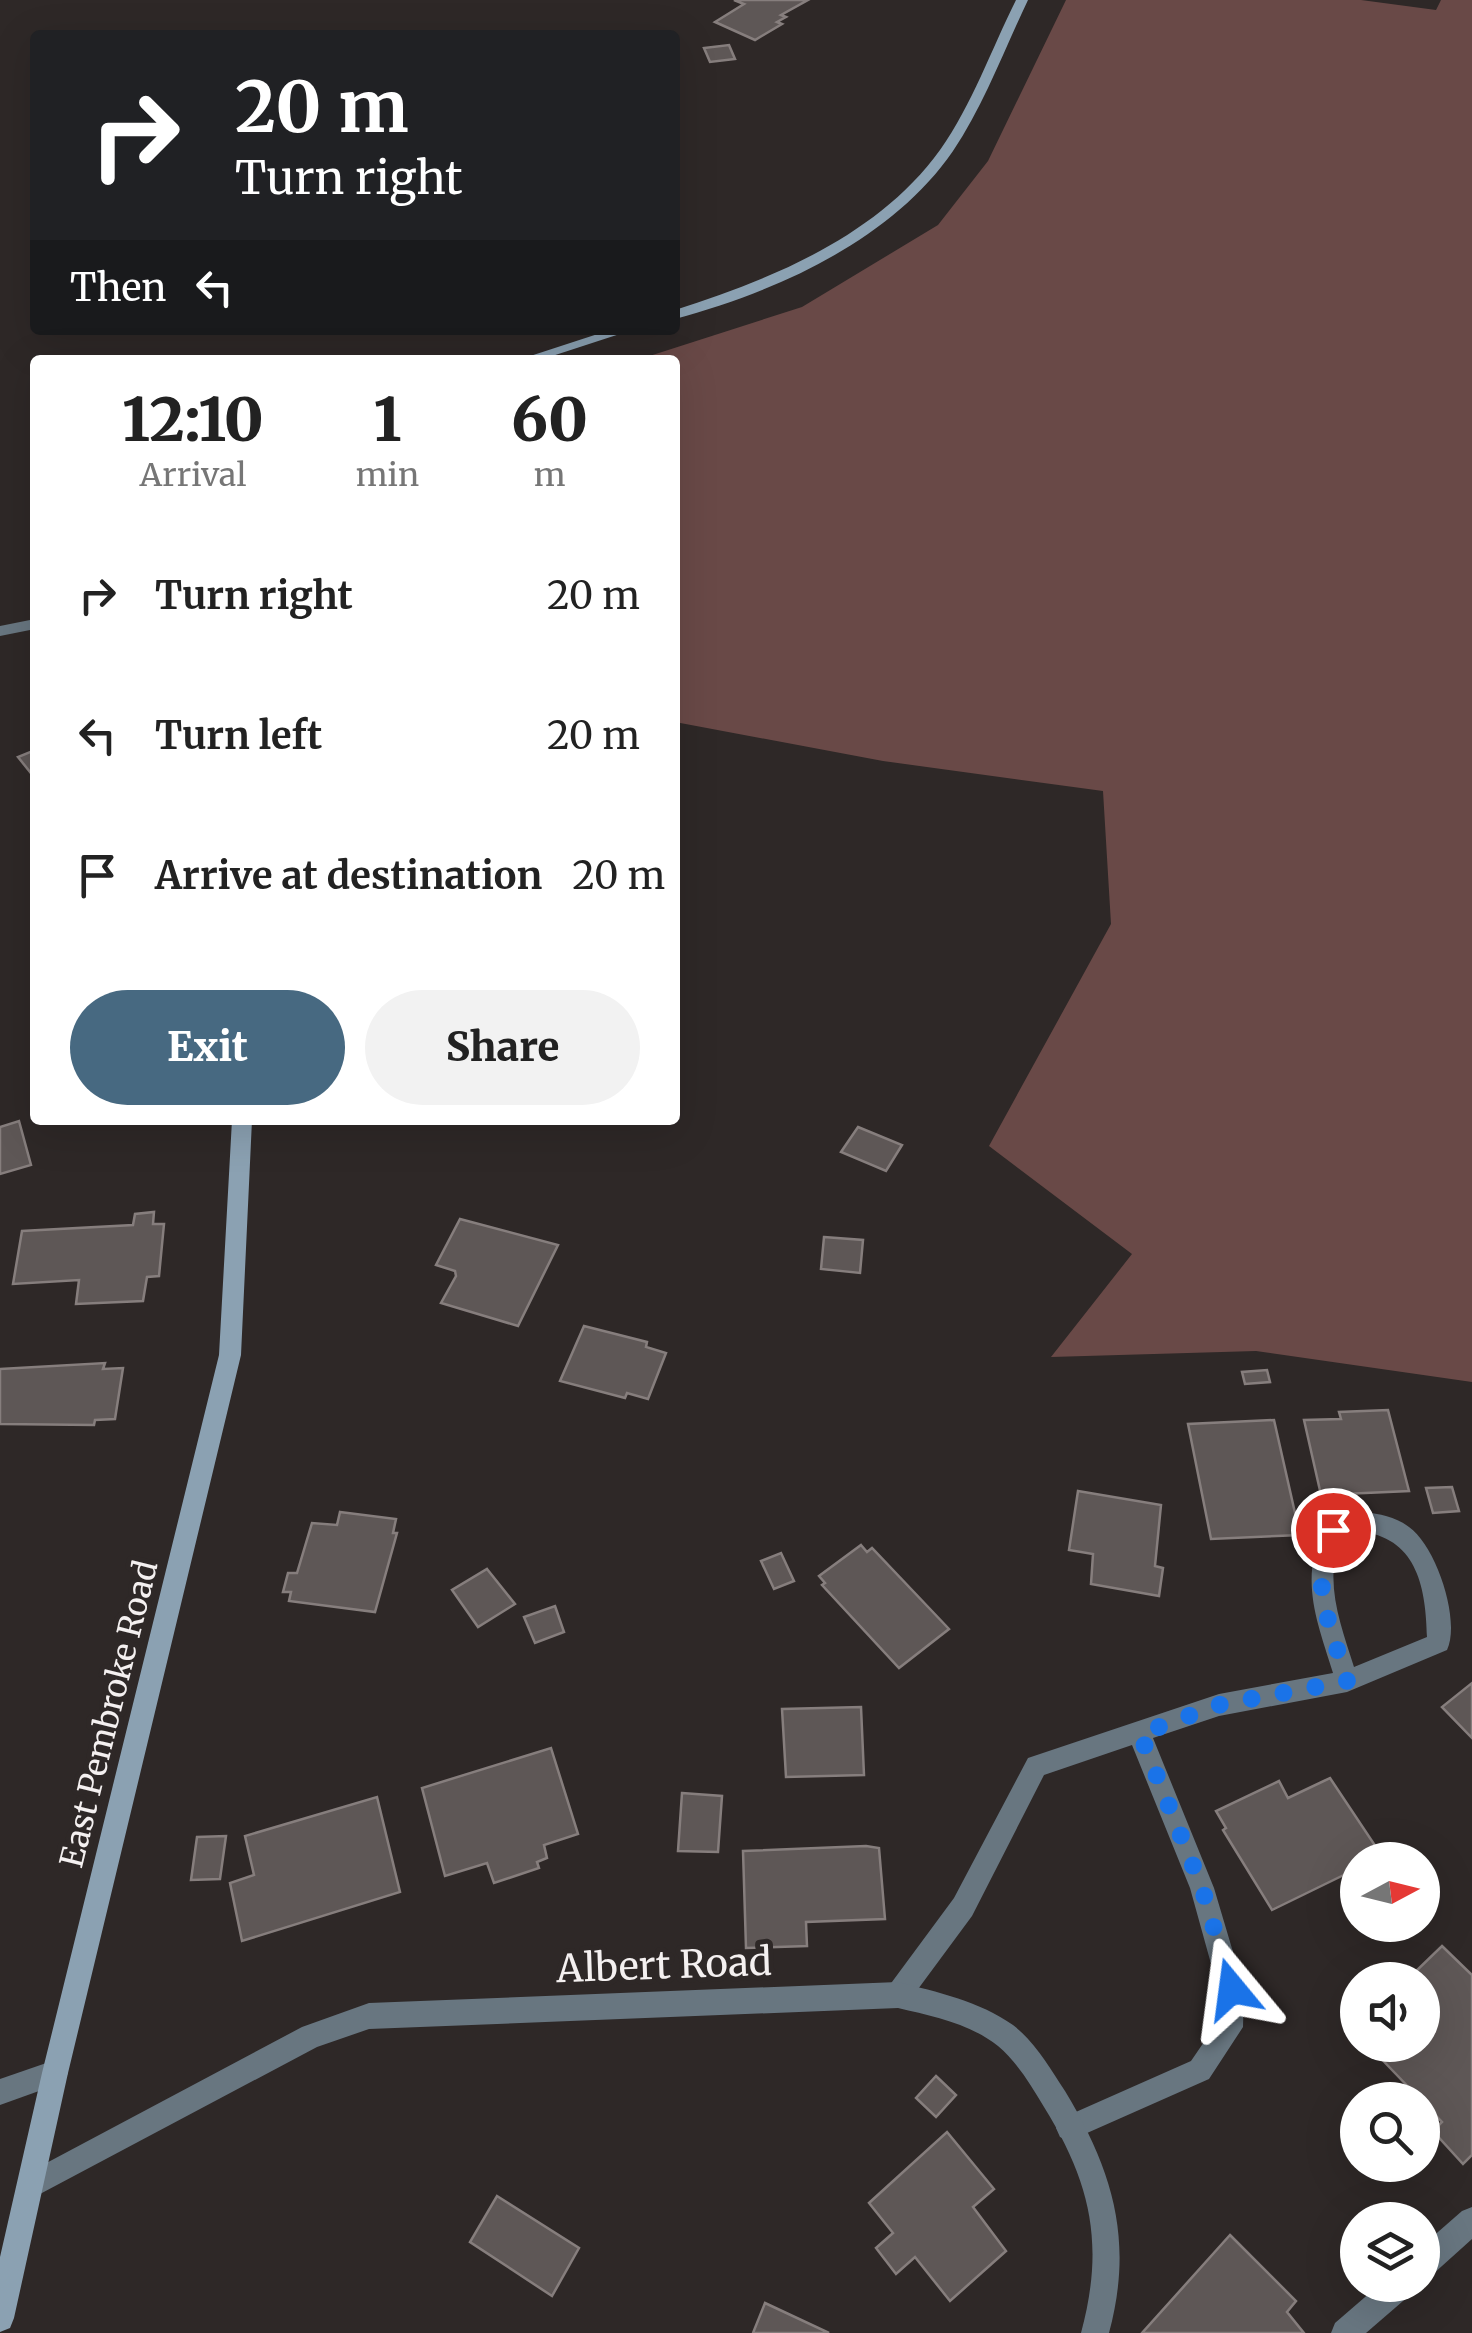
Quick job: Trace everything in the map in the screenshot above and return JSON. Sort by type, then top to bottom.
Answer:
[{"type":"street","points":[[680,314],[753,292],[881,219],[945,152],[1022,0]]},
{"type":"street","points":[[542,355],[608,335]]},
{"type":"street","points":[[0,631],[30,625]]},
{"type":"street","name":"East Pembroke Road","points":[[0,2318],[54,2073],[230,1355],[242,1125]]},
{"type":"street","points":[[898,1995],[963,1907],[1036,1766],[1218,1705],[1347,1681],[1439,1643],[1440,1604],[1419,1548],[1394,1532],[1366,1522],[1333,1530],[1323,1548],[1319,1584],[1347,1681]]},
{"type":"street","points":[[1070,2128],[1200,2070],[1230,2027],[1232,1989],[1202,1888],[1140,1734]]},
{"type":"street","name":"Albert Road","points":[[32,2185],[310,2036],[369,2016],[898,1995],[972,2013],[1010,2038],[1048,2088],[1098,2188],[1105,2253],[1094,2333]]},
{"type":"street","points":[[0,2092],[54,2073]]},
{"type":"street","points":[[1440,2250],[1472,2222]]},
{"type":"street","points":[[1345,2333],[1381,2302]]},
{"type":"shaded area","points":[[1066,0],[1361,0],[1436,10],[1441,0],[1472,0],[1472,1382],[1256,1351],[1051,1357],[1132,1254],[989,1146],[1111,924],[1103,791],[883,761],[680,723],[680,355],[653,355],[802,307],[938,225],[988,161]]},
{"type":"building","points":[[734,0],[808,0],[781,15],[786,17],[777,22],[782,24],[755,40],[715,22],[744,4]]},
{"type":"building","points":[[729,45],[735,59],[710,62],[704,48]]},
{"type":"building","points":[[30,752],[30,772],[18,757]]},
{"type":"building","points":[[19,1121],[31,1165],[0,1174],[0,1127]]},
{"type":"building","points":[[858,1127],[902,1145],[886,1171],[841,1152]]},
{"type":"building","points":[[154,1212],[153,1224],[164,1224],[159,1276],[147,1277],[143,1301],[76,1304],[79,1280],[13,1284],[22,1231],[133,1225],[135,1214]]},
{"type":"building","points":[[460,1219],[558,1245],[518,1326],[441,1303],[456,1276],[455,1271],[436,1265]]},
{"type":"building","points":[[824,1237],[863,1240],[860,1273],[821,1269]]},
{"type":"building","points":[[584,1326],[647,1342],[646,1347],[666,1353],[648,1399],[627,1393],[625,1398],[560,1381]]},
{"type":"building","points":[[105,1363],[103,1369],[123,1368],[115,1419],[95,1420],[94,1425],[0,1424],[0,1369]]},
{"type":"building","points":[[1267,1370],[1270,1382],[1245,1384],[1242,1372]]},
{"type":"building","points":[[1388,1410],[1409,1491],[1321,1495],[1304,1420],[1341,1419],[1339,1412]]},
{"type":"building","points":[[1274,1420],[1300,1535],[1211,1539],[1188,1424]]},
{"type":"building","points":[[1452,1487],[1459,1511],[1433,1513],[1426,1488]]},
{"type":"building","points":[[1078,1491],[1161,1505],[1155,1566],[1163,1568],[1159,1596],[1091,1584],[1093,1554],[1069,1550]]},
{"type":"building","points":[[340,1512],[396,1519],[393,1533],[397,1533],[375,1612],[289,1601],[291,1592],[283,1592],[288,1573],[297,1573],[312,1523],[337,1525]]},
{"type":"building","points":[[861,1545],[867,1552],[872,1548],[949,1629],[899,1668],[822,1585],[825,1583],[819,1576]]},
{"type":"building","points":[[781,1553],[794,1581],[774,1589],[761,1561]]},
{"type":"building","points":[[487,1569],[515,1604],[478,1627],[452,1590]]},
{"type":"building","points":[[555,1606],[564,1632],[535,1643],[524,1617]]},
{"type":"building","points":[[1472,1683],[1472,1738],[1442,1707]]},
{"type":"building","points":[[861,1707],[864,1775],[786,1777],[782,1709]]},
{"type":"building","points":[[551,1748],[578,1834],[544,1845],[547,1858],[537,1862],[539,1868],[494,1883],[487,1863],[445,1876],[422,1788]]},
{"type":"building","points":[[1330,1778],[1373,1842],[1340,1842],[1340,1877],[1272,1910],[1223,1830],[1226,1828],[1216,1811],[1279,1781],[1288,1798]]},
{"type":"building","points":[[682,1793],[722,1796],[718,1852],[678,1851]]},
{"type":"building","points":[[377,1797],[400,1892],[242,1941],[230,1883],[254,1875],[245,1836]]},
{"type":"building","points":[[226,1836],[220,1879],[191,1880],[197,1837]]},
{"type":"building","points":[[879,1848],[885,1919],[806,1922],[807,1946],[746,1948],[743,1851]]},
{"type":"building","points":[[1442,1946],[1472,1975],[1472,2155],[1463,2164],[1440,2139],[1440,2082],[1404,2082],[1384,2062],[1440,2062],[1440,1962],[1425,1962]]},
{"type":"building","points":[[936,2076],[956,2095],[936,2117],[916,2098]]},
{"type":"building","points":[[947,2132],[994,2189],[973,2207],[1006,2251],[950,2301],[915,2257],[896,2274],[876,2248],[893,2233],[869,2203]]},
{"type":"building","points":[[497,2196],[579,2248],[552,2296],[470,2242]]},
{"type":"building","points":[[1230,2235],[1296,2301],[1287,2312],[1304,2333],[1142,2333]]},
{"type":"building","points":[[765,2303],[829,2333],[753,2333]]},
{"type":"route","points":[[1232,1989],[1202,1888],[1140,1734],[1218,1705],[1347,1681],[1319,1584],[1323,1548],[1333,1530]]}]
